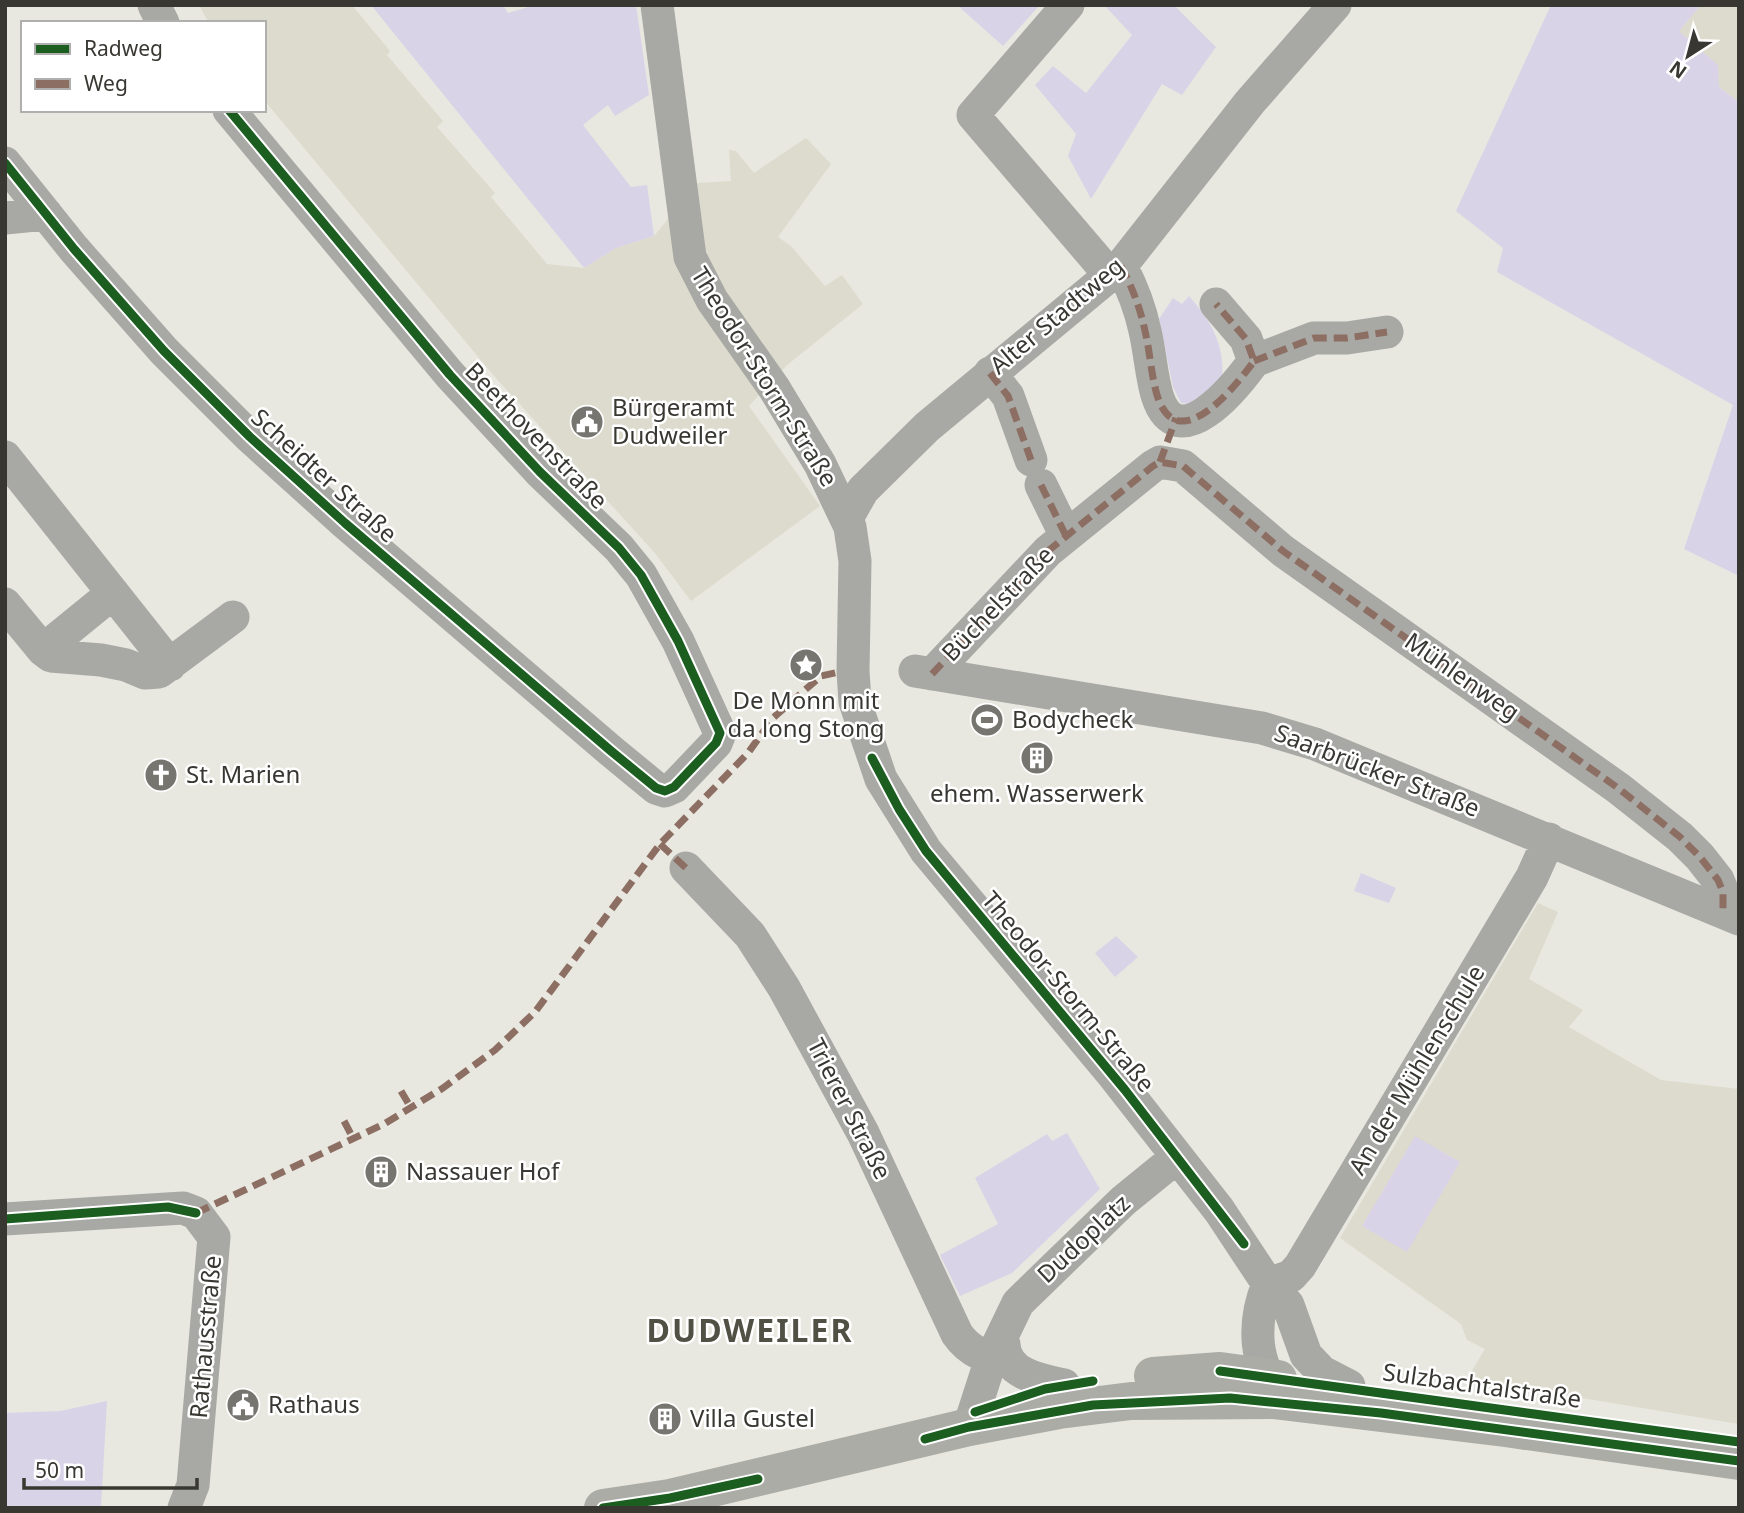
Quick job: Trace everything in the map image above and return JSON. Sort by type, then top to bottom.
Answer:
[{"type":"main road","name":"Sulzbachtalstraße","points":[[603,1508],[670,1498],[925,1439],[972,1420],[1061,1398],[1131,1401],[1223,1389],[1282,1390],[1349,1386],[1739,1442]]},
{"type":"main road","name":"Sulzbachtalstraße","points":[[1282,1390],[1739,1461]]},
{"type":"street","points":[[154,5],[162,21]]},
{"type":"street","name":"Theodor-Storm-Straße","points":[[657,5],[690,257],[712,300],[774,388],[847,518],[855,562],[855,702],[881,779],[926,851],[1177,1157],[1244,1244],[1268,1284],[1287,1305],[1306,1355],[1322,1372],[1349,1386]]},
{"type":"street","points":[[1068,5],[973,115],[1134,290],[1145,329],[1157,396],[1165,411],[1176,418],[1191,421],[1206,413],[1254,361],[1314,338],[1347,338],[1387,332]]},
{"type":"street","name":"Alter Stadtweg","points":[[847,518],[863,490],[880,472],[990,373],[1115,270],[1250,102],[1335,5]]},
{"type":"street","name":"Beethovenstraße","points":[[231,112],[450,375],[530,462],[619,548],[641,575],[666,617],[720,733],[716,743],[674,787],[665,790],[650,783]]},
{"type":"street","name":"Scheidter Straße","points":[[5,163],[164,351],[250,438],[345,523],[650,783]]},
{"type":"street","points":[[5,218],[46,214]]},
{"type":"street","points":[[1216,304],[1246,339],[1254,361]]},
{"type":"street","name":"Büchelstraße","points":[[990,373],[1008,396],[1036,472],[1066,536]]},
{"type":"street","points":[[5,457],[170,665]]},
{"type":"street","name":"Büchelstraße","points":[[923,673],[964,640],[1048,551],[1153,466],[1160,462],[1172,462]]},
{"type":"street","name":"Mühlenweg","points":[[1172,462],[1193,474],[1283,551],[1618,788],[1680,837],[1718,880],[1731,915]]},
{"type":"street","points":[[43,650],[113,593]]},
{"type":"street","points":[[5,604],[43,650],[60,659],[101,660],[126,665],[145,673],[159,672],[233,617]]},
{"type":"street","name":"Saarbrücker Straße","points":[[923,673],[1262,728],[1370,765],[1731,915]]},
{"type":"street","name":"An der Mühlenschule","points":[[1268,1284],[1291,1276],[1300,1266],[1532,877],[1549,839]]},
{"type":"street","name":"Trierer Straße","points":[[686,868],[750,935],[785,988],[863,1133],[957,1334],[973,1351],[1002,1351],[1061,1398]]},
{"type":"street","name":"Dudoplatz","points":[[1002,1351],[1011,1313],[1035,1284],[1123,1201],[1177,1157]]},
{"type":"street","name":"Rathausstraße","points":[[5,1219],[167,1207],[196,1213],[214,1237],[193,1485],[184,1508]]},
{"type":"street","points":[[1268,1284],[1259,1305],[1259,1356],[1282,1390]]},
{"type":"street","points":[[1282,1390],[1285,1362],[1299,1336]]},
{"type":"street","points":[[1223,1389],[1257,1339]]},
{"type":"street","points":[[972,1420],[1002,1351]]},
{"type":"shaded area","points":[[199,5],[352,5],[390,51],[387,55],[443,121],[437,127],[495,193],[491,197],[547,264],[584,268],[616,248],[654,236],[698,183],[731,181],[729,150],[736,151],[754,173],[806,138],[831,164],[778,237],[791,246],[825,286],[842,275],[863,304],[786,366],[749,406],[820,506],[691,601],[654,552],[495,377],[266,102],[266,21],[208,21]]},
{"type":"shaded area","points":[[371,5],[503,5],[508,13],[535,5],[636,5],[649,95],[615,116],[608,105],[583,125],[631,187],[647,185],[654,236],[616,248],[584,268]]},
{"type":"shaded area","points":[[957,5],[1040,5],[1003,46]]},
{"type":"shaded area","points":[[1104,5],[1174,5],[1216,47],[1182,95],[1162,84],[1091,199],[1068,156],[1076,134],[1035,85],[1053,66],[1086,93],[1132,35]]},
{"type":"shaded area","points":[[1551,5],[1701,5],[1679,31],[1718,65],[1719,87],[1739,102],[1739,576],[1684,549],[1733,405],[1497,272],[1503,248],[1456,211]]},
{"type":"shaded area","points":[[1701,5],[1739,5],[1739,102],[1719,87],[1679,31]]},
{"type":"shaded area","points":[[1189,296],[1215,334],[1222,366],[1222,379],[1190,404],[1181,403],[1173,387],[1159,319],[1173,298],[1182,304]]},
{"type":"shaded area","points":[[1361,873],[1396,888],[1389,903],[1354,891]]},
{"type":"shaded area","points":[[1538,903],[1558,912],[1529,979],[1583,1010],[1569,1027],[1661,1080],[1739,1089],[1739,1424],[1467,1379],[1485,1349],[1467,1340],[1461,1324],[1340,1238]]},
{"type":"shaded area","points":[[1116,936],[1138,957],[1115,977],[1095,953]]},
{"type":"shaded area","points":[[1067,1133],[1100,1189],[1012,1273],[960,1296],[940,1255],[998,1224],[975,1178],[1047,1134],[1052,1141]]},
{"type":"shaded area","points":[[1415,1136],[1460,1162],[1407,1252],[1362,1226]]},
{"type":"shaded area","points":[[107,1401],[101,1508],[5,1508],[5,1413],[60,1411]]},
{"type":"marked path","points":[[1121,266],[1141,314],[1157,395],[1166,413],[1178,421],[1192,419],[1206,412],[1221,400],[1254,361],[1246,339],[1216,304]]},
{"type":"marked path","points":[[1254,361],[1314,338],[1347,338],[1387,332]]},
{"type":"marked path","points":[[990,373],[1008,396],[1031,460]]},
{"type":"marked path","points":[[1160,462],[1176,418]]},
{"type":"marked path","points":[[932,674],[1048,551],[1153,466],[1160,462],[1183,466],[1283,551],[1618,788],[1680,837],[1718,880],[1723,892],[1723,912]]},
{"type":"marked path","points":[[1041,485],[1066,536]]},
{"type":"marked path","points":[[196,1213],[384,1124],[443,1088],[495,1050],[535,1012],[660,844],[748,753],[773,718],[821,676],[839,672]]},
{"type":"marked path","points":[[660,844],[686,868]]},
{"type":"marked path","points":[[401,1091],[411,1108]]},
{"type":"marked path","points":[[344,1121],[354,1140]]},
{"type":"cycle path","points":[[5,163],[74,249],[164,351],[250,437],[345,523],[611,751],[656,788],[665,791],[674,787],[716,743],[720,733],[678,641],[641,575],[619,548],[540,472],[450,375],[231,112]]},
{"type":"cycle path","points":[[872,758],[899,809],[926,851],[1125,1090],[1244,1244]]},
{"type":"cycle path","points":[[5,1219],[168,1207],[196,1213]]},
{"type":"cycle path","points":[[1220,1371],[1739,1442]]},
{"type":"cycle path","points":[[975,1412],[1045,1389],[1093,1381]]},
{"type":"cycle path","points":[[925,1439],[969,1427],[1093,1405],[1230,1398],[1381,1413],[1739,1461]]},
{"type":"cycle path","points":[[603,1508],[670,1498],[758,1479]]},
{"type":"place","name":"Bürgeramt Dudweiler","points":[[587,422]]},
{"type":"place","name":"De Monn mit da long Stong","points":[[806,665]]},
{"type":"place","name":"Bodycheck","points":[[987,720]]},
{"type":"place","name":"ehem. Wasserwerk","points":[[1037,758]]},
{"type":"place","name":"St. Marien","points":[[161,775]]},
{"type":"place","name":"Nassauer Hof","points":[[381,1172]]},
{"type":"place","name":"Rathaus","points":[[243,1405]]},
{"type":"place","name":"Villa Gustel","points":[[665,1419]]},
{"type":"district","name":"DUDWEILER","points":[[750,1331]]}]
